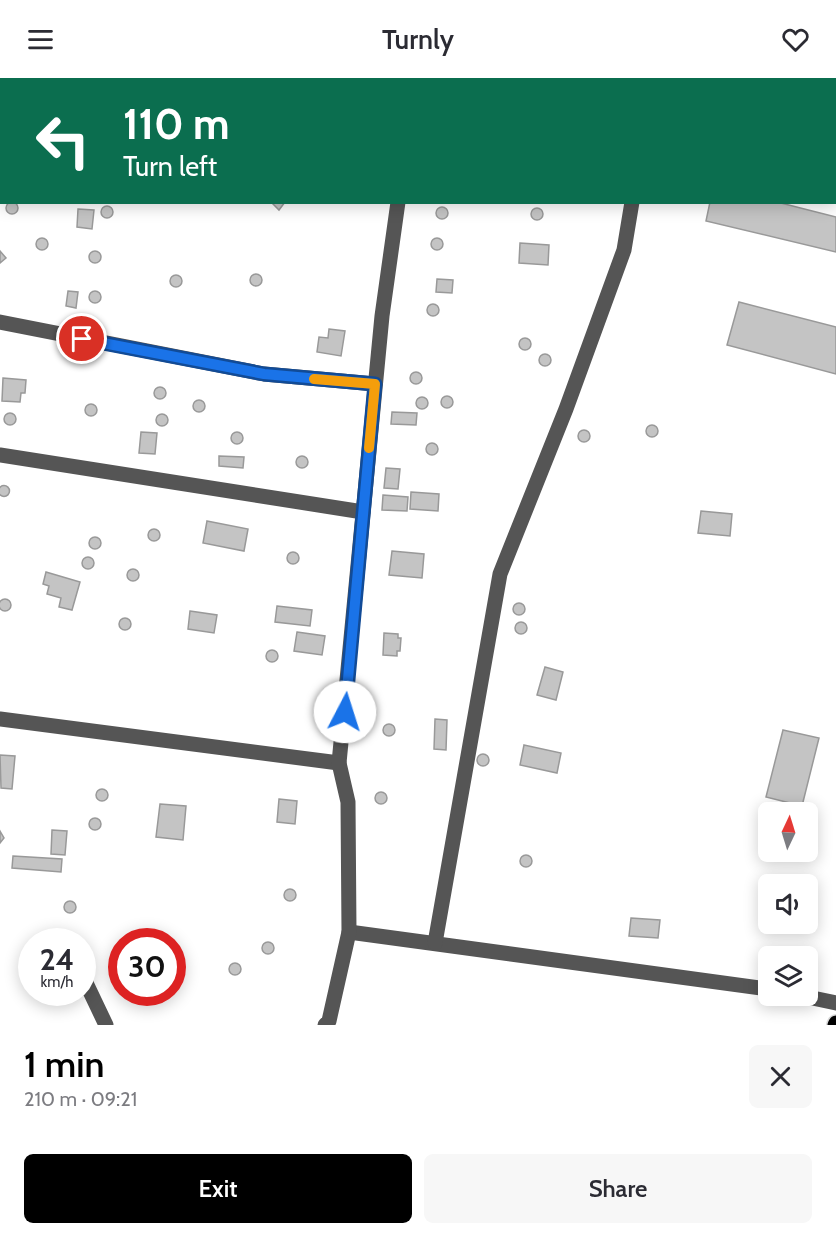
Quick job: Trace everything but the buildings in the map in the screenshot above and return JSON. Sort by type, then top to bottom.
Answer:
[{"type":"street","points":[[325,1025],[329,1021],[349,932],[348,802],[339,764],[375,384],[398,204]]},
{"type":"street","points":[[435,944],[500,574],[567,409],[620,261],[632,204]]},
{"type":"street","points":[[0,322],[264,374],[375,384]]},
{"type":"street","points":[[0,455],[363,512]]},
{"type":"street","points":[[0,719],[339,764]]},
{"type":"street","points":[[349,932],[758,988]]},
{"type":"street","points":[[818,999],[836,1003]]},
{"type":"street","points":[[96,1004],[106,1025]]},
{"type":"slow traffic","points":[[314,379],[375,384],[369,448]]},
{"type":"route","points":[[82,339],[264,374],[375,384],[345,712]]}]
